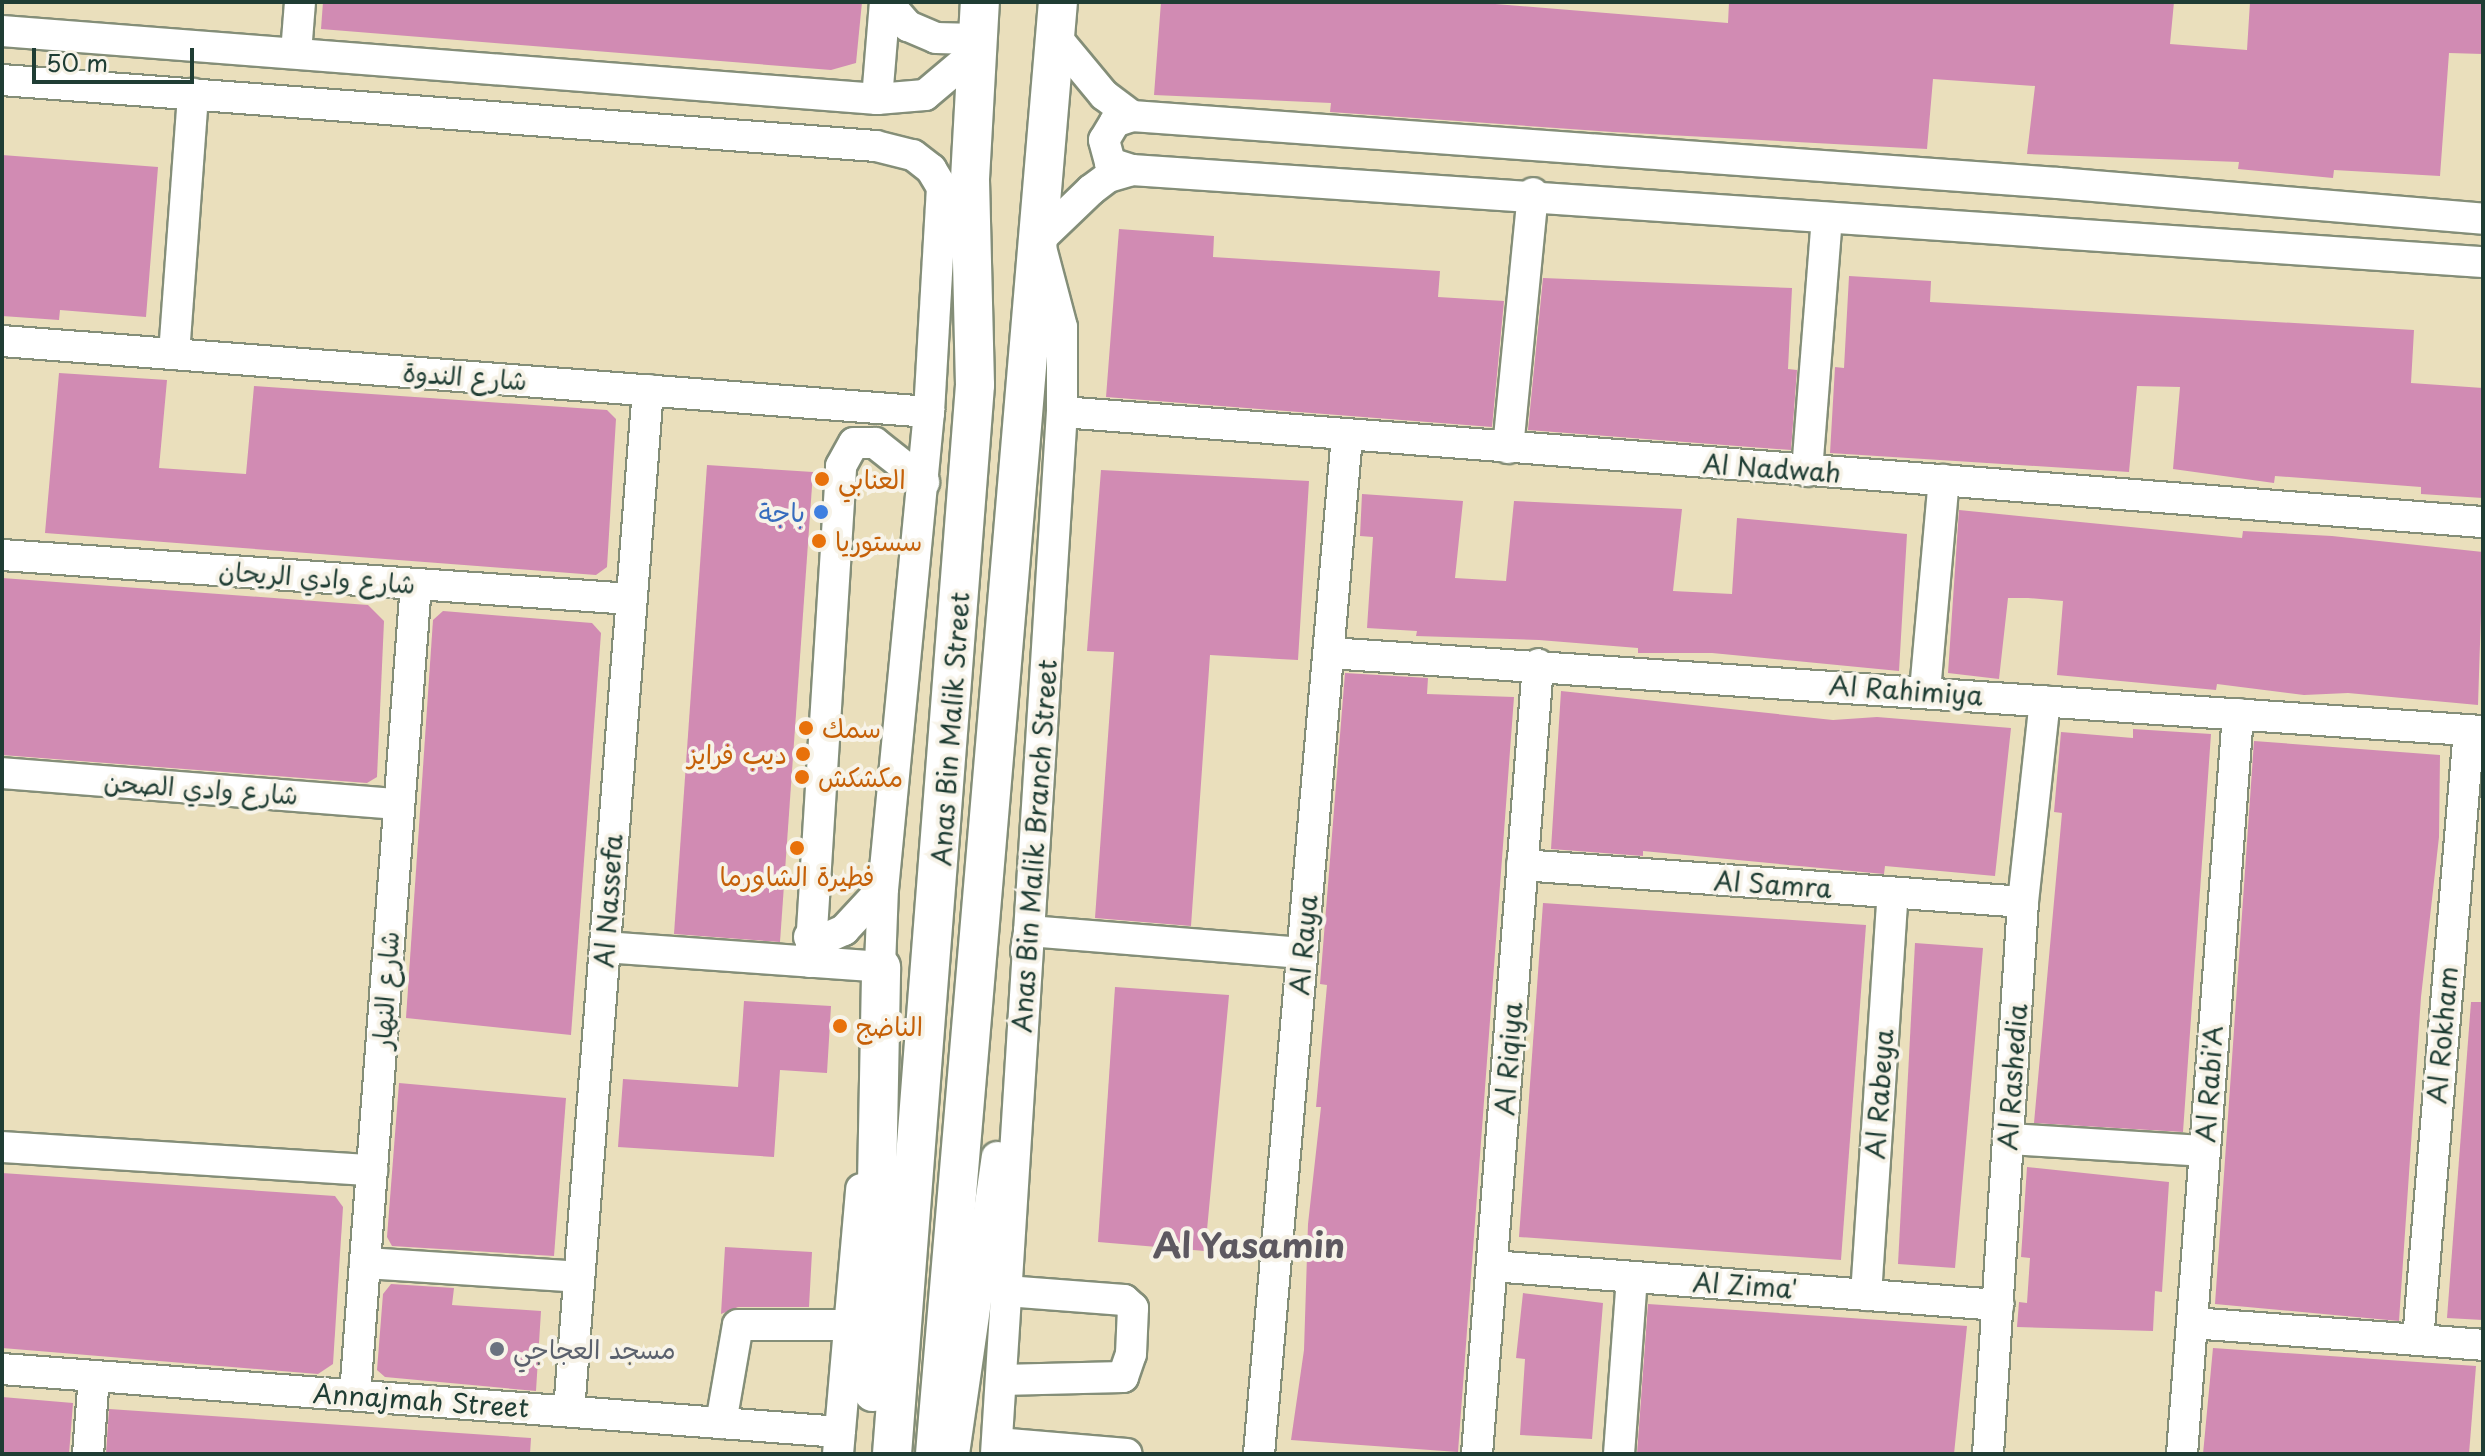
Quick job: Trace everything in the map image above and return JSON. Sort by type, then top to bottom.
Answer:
[{"type":"main road","name":"Anas Bin Malik Street","points":[[892,1454],[975,385],[970,179],[980,2]]},
{"type":"main road","points":[[935,1454],[1057,19]]},
{"type":"main road","points":[[872,1454],[881,967]]},
{"type":"street","points":[[296,53],[300,2]]},
{"type":"street","points":[[877,99],[886,2]]},
{"type":"street","points":[[886,2],[908,26],[936,38],[977,46]]},
{"type":"street","points":[[1057,19],[1104,95],[1132,116]]},
{"type":"street","points":[[2,31],[877,99],[925,95],[977,46]]},
{"type":"street","points":[[2,80],[876,146],[913,155],[942,187],[924,482],[883,888],[881,967],[839,1443]]},
{"type":"street","points":[[174,354],[193,94]]},
{"type":"street","points":[[2483,219],[2058,183],[1132,116],[1115,122],[1104,140],[1110,163],[1132,170],[1533,193],[1827,218],[2055,230],[2483,262]]},
{"type":"street","points":[[1039,240],[1108,177],[1132,170]]},
{"type":"street","points":[[924,482],[970,179]]},
{"type":"street","points":[[1988,227],[2007,216],[2013,199],[1995,179]]},
{"type":"street","points":[[2055,230],[2043,210],[2058,183]]},
{"type":"street","points":[[1508,448],[1533,193]]},
{"type":"street","points":[[1807,471],[1827,218]]},
{"type":"street","name":"Anas Bin Malik Branch Street","points":[[996,1449],[1062,412],[1062,327],[1039,240]]},
{"type":"street","name":"شارع الندوة","points":[[2,341],[929,412]]},
{"type":"street","name":"Al Nassefa","points":[[569,1411],[648,390]]},
{"type":"street","name":"Al Nadwah","points":[[1062,412],[2483,522]]},
{"type":"street","name":"Al Raya","points":[[1259,1454],[1347,436]]},
{"type":"street","points":[[809,949],[841,466],[854,443],[875,443],[924,482]]},
{"type":"street","points":[[1925,691],[1944,480]]},
{"type":"street","name":"شارع وادي الريحان","points":[[2,555],[631,599]]},
{"type":"street","name":"شارع النهار","points":[[355,1395],[416,584]]},
{"type":"street","name":"Al Rahimiya","points":[[1329,653],[1538,664],[2476,730]]},
{"type":"street","name":"Al Riqiya","points":[[1477,1454],[1538,664]]},
{"type":"street","name":"Al Rashedia","points":[[1988,1454],[2023,902],[2045,701]]},
{"type":"street","name":"Al Rabi'A","points":[[2182,1454],[2238,714]]},
{"type":"street","name":"Al Rokham","points":[[2418,1340],[2470,858],[2476,730]]},
{"type":"street","name":"شارع وادي الصحن","points":[[2,773],[399,804]]},
{"type":"street","name":"Al Samra","points":[[1522,865],[2023,902]]},
{"type":"street","points":[[809,949],[844,930],[883,888]]},
{"type":"street","name":"Al Rabeya","points":[[1866,1295],[1893,893]]},
{"type":"street","points":[[954,1454],[1029,931],[1302,953]]},
{"type":"street","points":[[605,947],[809,949],[881,967]]},
{"type":"street","points":[[2008,1139],[2204,1151]]},
{"type":"street","points":[[2,1147],[372,1170]]},
{"type":"street","points":[[365,1263],[579,1277]]},
{"type":"street","name":"Al Zima'","points":[[1492,1266],[1998,1305]]},
{"type":"street","points":[[1619,1454],[1632,1277]]},
{"type":"street","points":[[1001,1380],[1123,1377],[1131,1354],[1133,1308],[1124,1300],[1006,1291]]},
{"type":"street","points":[[2192,1323],[2483,1345]]},
{"type":"street","points":[[721,1423],[738,1325],[848,1325]]},
{"type":"street","name":"Annajmah Street","points":[[2,1369],[721,1423],[839,1443]]},
{"type":"street","points":[[88,1454],[94,1376]]},
{"type":"street","points":[[996,1449],[1127,1454]]},
{"type":"building","points":[[323,2],[862,2],[856,63],[831,70],[321,29]]},
{"type":"building","points":[[1161,2],[1471,2],[1728,23],[1729,2],[2174,2],[2170,44],[2247,50],[2250,2],[2483,2],[2483,54],[2449,53],[2440,176],[2334,170],[2333,178],[2238,169],[2239,162],[2027,154],[2035,86],[1933,79],[1927,149],[1613,132],[1330,112],[1331,103],[1154,95]]},
{"type":"building","points":[[2,155],[158,167],[146,317],[60,310],[59,320],[2,316]]},
{"type":"building","points":[[1119,229],[1214,236],[1213,257],[1440,271],[1438,297],[1504,301],[1492,427],[1106,397]]},
{"type":"building","points":[[1849,276],[1931,281],[1930,302],[2414,330],[2411,383],[2483,388],[2483,498],[2421,494],[2421,487],[2275,476],[2274,483],[2173,469],[2180,387],[2137,386],[2129,472],[1830,453],[1835,367],[1844,368]]},
{"type":"building","points":[[1543,278],[1792,288],[1788,369],[1797,370],[1791,450],[1528,430]]},
{"type":"building","points":[[59,373],[167,380],[159,468],[246,474],[254,386],[607,410],[616,419],[607,567],[596,575],[45,533]]},
{"type":"building","points":[[707,465],[813,472],[780,942],[674,934]]},
{"type":"building","points":[[1101,470],[1309,481],[1298,660],[1210,655],[1191,926],[1095,918],[1114,652],[1087,651]]},
{"type":"building","points":[[1362,494],[1463,501],[1455,578],[1506,581],[1514,501],[1682,509],[1673,591],[1732,594],[1737,518],[1907,534],[1899,671],[1712,653],[1638,653],[1638,648],[1539,640],[1416,636],[1417,631],[1367,628],[1373,537],[1360,536]]},
{"type":"building","points":[[1959,510],[2242,538],[2243,531],[2332,536],[2483,552],[2478,705],[2348,693],[2304,695],[2217,684],[2216,690],[2057,675],[2063,601],[2028,598],[2008,598],[1999,679],[1948,673]]},
{"type":"building","points":[[2,578],[368,605],[384,621],[377,777],[367,783],[2,755]]},
{"type":"building","points":[[443,611],[592,623],[601,633],[571,1035],[406,1018],[433,620]]},
{"type":"building","points":[[1345,673],[1428,678],[1427,694],[1514,697],[1458,1452],[1291,1440],[1304,1350],[1308,1224],[1321,1107],[1316,1107],[1327,985],[1320,984]]},
{"type":"building","points":[[1561,691],[1833,720],[1877,717],[2011,728],[1995,876],[1885,866],[1884,874],[1643,851],[1643,856],[1551,849]]},
{"type":"building","points":[[2133,729],[2211,734],[2183,1132],[2034,1123],[2062,813],[2054,812],[2061,732],[2133,738]]},
{"type":"building","points":[[2254,741],[2440,755],[2439,837],[2421,997],[2399,1321],[2215,1304]]},
{"type":"building","points":[[1543,903],[1866,925],[1841,1260],[1519,1237]]},
{"type":"building","points":[[1915,943],[1983,948],[1955,1268],[1898,1264]]},
{"type":"building","points":[[1115,987],[1229,995],[1205,1251],[1098,1242]]},
{"type":"building","points":[[744,1001],[831,1006],[827,1073],[780,1070],[774,1157],[618,1147],[623,1079],[738,1087]]},
{"type":"building","points":[[2471,1002],[2483,1002],[2483,1320],[2447,1318]]},
{"type":"building","points":[[399,1083],[566,1098],[554,1256],[392,1246],[387,1237]]},
{"type":"building","points":[[2027,1167],[2169,1182],[2162,1292],[2155,1291],[2153,1331],[2017,1327],[2019,1302],[2027,1303],[2030,1258],[2021,1257]]},
{"type":"building","points":[[2,1173],[335,1196],[343,1207],[333,1364],[318,1374],[2,1348]]},
{"type":"building","points":[[725,1247],[812,1252],[809,1307],[738,1307],[721,1314]]},
{"type":"building","points":[[391,1284],[454,1288],[452,1305],[541,1311],[536,1391],[385,1377],[377,1370],[383,1294]]},
{"type":"building","points":[[1523,1293],[1603,1303],[1592,1439],[1520,1435],[1525,1359],[1516,1358]]},
{"type":"building","points":[[1648,1304],[1967,1326],[1954,1454],[1637,1454]]},
{"type":"building","points":[[2213,1348],[2476,1366],[2469,1454],[2203,1454]]},
{"type":"building","points":[[2,1397],[73,1403],[69,1454],[2,1454]]},
{"type":"building","points":[[109,1409],[531,1438],[530,1454],[106,1454]]},
{"type":"place","name":"العنابي","points":[[822,479]]},
{"type":"place","name":"باجة","points":[[821,512]]},
{"type":"place","name":"سستوريا","points":[[819,541]]},
{"type":"place","name":"سمك","points":[[806,728]]},
{"type":"place","name":"ديب فرايز","points":[[803,754]]},
{"type":"place","name":"مكشكش","points":[[802,777]]},
{"type":"place","name":"فطيرة الشاورما","points":[[797,848]]},
{"type":"place","name":"الناضج","points":[[840,1026]]},
{"type":"place","name":"مسجد العجاجي","points":[[497,1349]]},
{"type":"district","name":"Al Yasamin","points":[[1249,1245]]}]
